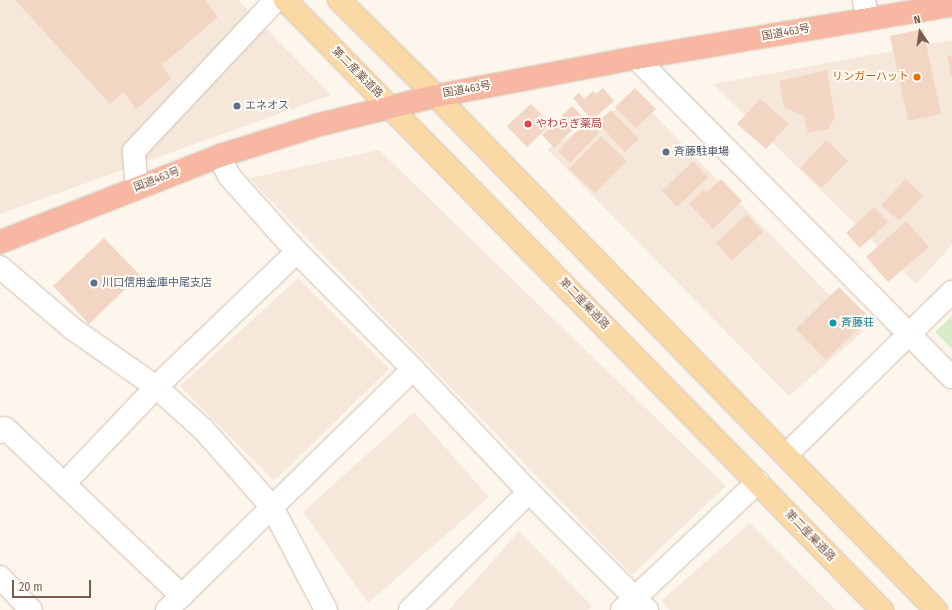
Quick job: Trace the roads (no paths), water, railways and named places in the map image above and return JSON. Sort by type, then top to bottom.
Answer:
[{"type":"highway","name":"国道463号","points":[[0,242],[220,156],[318,125],[436,96],[636,58],[866,9],[952,5]]},
{"type":"main road","name":"第二産業道路","points":[[284,0],[391,107],[882,610]]},
{"type":"main road","points":[[339,0],[436,96],[936,610]]},
{"type":"street","points":[[137,188],[134,151],[276,0]]},
{"type":"street","points":[[636,58],[952,377]]},
{"type":"street","points":[[220,156],[229,176],[297,252],[413,369],[634,606],[758,482]]},
{"type":"street","points":[[64,484],[156,387],[297,252]]},
{"type":"street","points":[[0,267],[73,329],[156,387],[203,429],[272,507],[326,610]]},
{"type":"street","points":[[786,455],[952,292]]},
{"type":"street","points":[[0,432],[5,428],[64,484],[175,603],[413,369]]},
{"type":"street","points":[[410,610],[529,492]]},
{"type":"street","points":[[0,577],[31,610]]},
{"type":"place","name":"リンガーハット","points":[[917,77]]},
{"type":"place","name":"エネオス","points":[[237,106]]},
{"type":"place","name":"やわらぎ薬局","points":[[528,124]]},
{"type":"place","name":"斉藤駐車場","points":[[666,152]]},
{"type":"place","name":"川口信用金庫中尾支店","points":[[94,283]]},
{"type":"place","name":"斉藤荘","points":[[833,323]]}]
